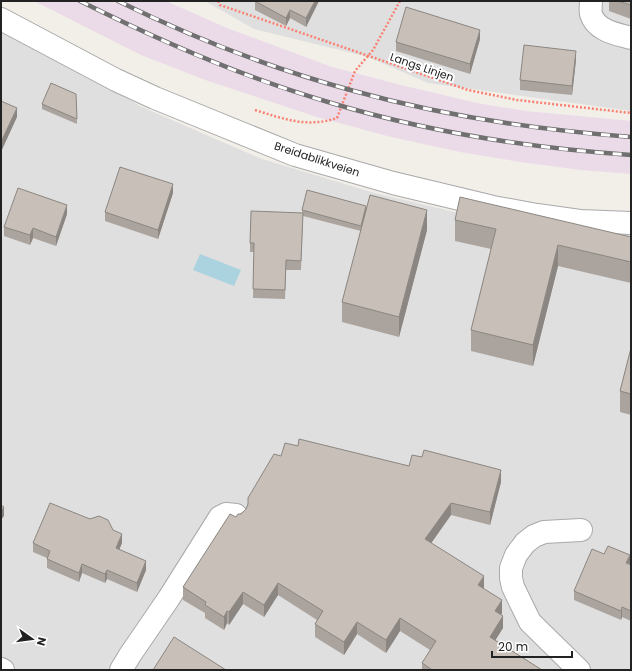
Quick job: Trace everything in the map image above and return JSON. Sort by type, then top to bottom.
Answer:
[{"type":"street","points":[[590,1],[591,14],[599,26],[606,30],[631,38]]},
{"type":"street","name":"Breidablikkveien","points":[[1,19],[123,83],[155,98],[296,155],[393,183],[537,215],[580,221],[631,223]]},
{"type":"street","points":[[122,670],[130,655],[169,598],[220,517],[226,514],[236,515]]},
{"type":"street","points":[[579,670],[530,622],[513,587],[511,568],[516,555],[525,543],[534,536],[544,532],[580,530]]},
{"type":"path","name":"Langs Linjen","points":[[218,1],[220,5],[368,57],[468,90],[517,100],[631,113]]},
{"type":"path","points":[[249,108],[304,123],[320,123],[337,118],[355,71],[373,50],[400,1]]},
{"type":"shaded area","points":[[34,1],[166,1],[227,28],[332,67],[397,84],[477,103],[526,111],[631,121],[631,174],[581,170],[460,152],[387,136],[317,117],[208,81],[141,55]]},
{"type":"shaded area","points":[[205,1],[631,1],[631,111],[428,83],[368,57],[254,29]]},
{"type":"shaded area","points":[[1,27],[142,107],[262,159],[371,192],[467,215],[631,231],[631,670],[1,670]]},
{"type":"water","points":[[200,254],[241,270],[234,286],[193,270]]},
{"type":"building","points":[[255,1],[315,1],[306,18],[290,10],[286,18]]},
{"type":"building","points":[[618,1],[631,1],[631,5]]},
{"type":"building","points":[[406,7],[480,30],[470,64],[396,42]]},
{"type":"building","points":[[524,45],[576,51],[572,86],[520,80]]},
{"type":"building","points":[[51,83],[76,94],[77,119],[42,104]]},
{"type":"building","points":[[1,101],[17,108],[1,142]]},
{"type":"building","points":[[120,167],[173,184],[158,230],[105,212]]},
{"type":"building","points":[[18,188],[67,205],[56,237],[33,228],[30,235],[4,227]]},
{"type":"building","points":[[307,190],[366,206],[361,226],[302,210]]},
{"type":"building","points":[[370,195],[427,210],[399,317],[342,302]]},
{"type":"building","points":[[460,197],[631,237],[631,262],[558,245],[533,345],[471,330],[496,229],[455,220]]},
{"type":"building","points":[[251,211],[303,213],[301,261],[286,260],[285,290],[253,289],[254,243],[250,243]]},
{"type":"building","points":[[631,348],[631,394],[620,391]]},
{"type":"building","points":[[299,439],[409,466],[412,455],[422,457],[424,450],[501,470],[490,512],[451,503],[425,539],[484,576],[478,585],[502,600],[495,611],[503,616],[490,637],[542,670],[431,670],[422,663],[436,641],[400,618],[386,640],[357,622],[344,642],[315,624],[323,611],[278,583],[264,605],[243,592],[229,612],[227,611],[224,617],[205,605],[206,602],[183,587],[230,514],[236,517],[246,509],[248,498],[274,454],[281,456],[285,443],[298,446]]},
{"type":"building","points":[[50,503],[90,519],[99,516],[108,520],[113,530],[122,534],[116,548],[146,561],[137,583],[107,570],[105,574],[82,564],[79,573],[47,559],[50,551],[33,543]]},
{"type":"building","points":[[608,546],[630,555],[626,563],[631,565],[631,611],[622,607],[621,611],[574,591],[592,549],[604,554]]},
{"type":"building","points":[[174,637],[226,670],[153,670]]},
{"type":"railway","points":[[80,1],[171,44],[233,70],[296,92],[365,113],[478,137],[555,148],[631,155]]},
{"type":"railway","points":[[118,1],[175,28],[234,52],[294,73],[354,91],[422,108],[491,121],[631,137]]}]
